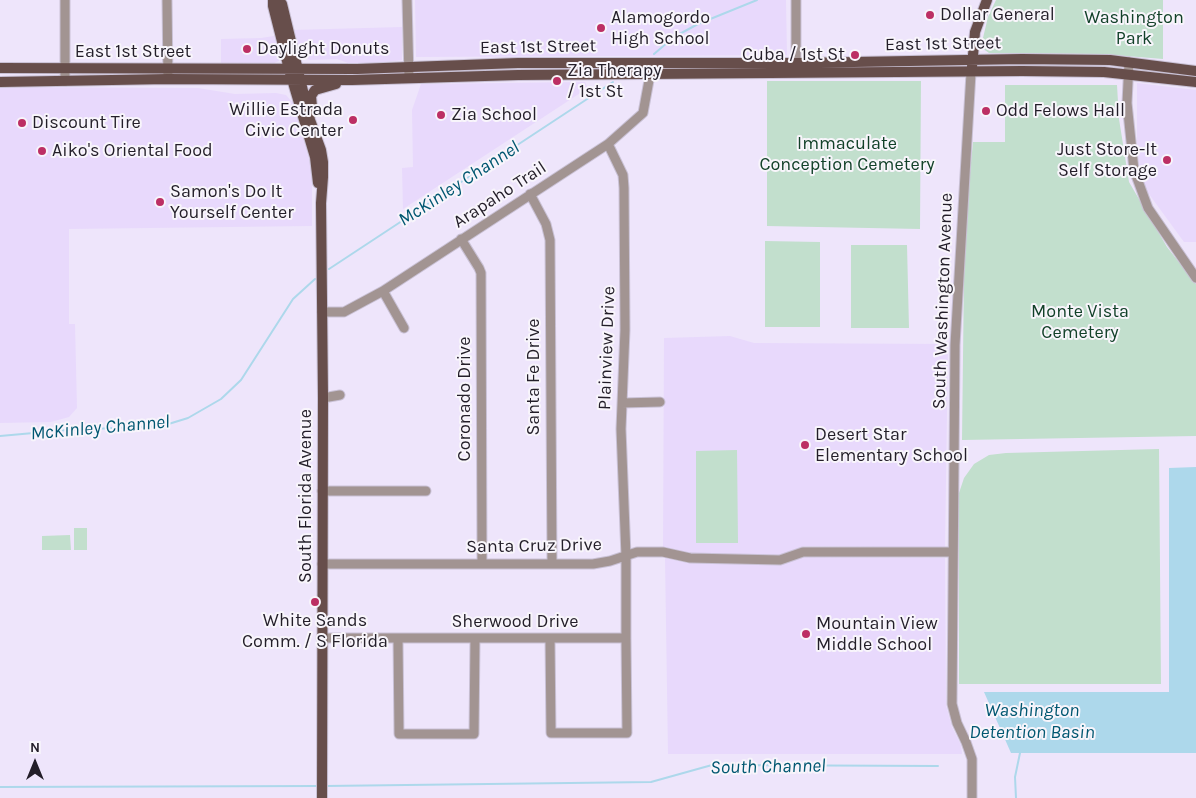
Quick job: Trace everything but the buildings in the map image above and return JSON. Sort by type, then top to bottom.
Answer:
[{"type":"main road","points":[[273,0],[273,6],[297,80]]},
{"type":"main road","points":[[279,0],[282,4],[294,69]]},
{"type":"main road","points":[[972,72],[975,32],[987,0]]},
{"type":"main road","name":"East 1st Street","points":[[0,68],[65,69],[297,80],[352,80],[518,75],[721,74],[796,68],[972,60],[1079,59],[1129,62],[1196,71]]},
{"type":"main road","name":"East 1st Street","points":[[0,82],[65,82],[168,74],[518,63],[722,63],[796,68],[972,72],[1083,71],[1196,82]]},
{"type":"main road","name":"South Florida Avenue","points":[[297,80],[321,150],[323,178],[322,798]]},
{"type":"main road","name":"South Florida Avenue","points":[[297,80],[314,157],[316,178],[322,195]]},
{"type":"main road","points":[[321,150],[313,117],[311,96],[315,90],[352,80]]},
{"type":"street","points":[[65,0],[65,82]]},
{"type":"street","points":[[167,0],[168,74]]},
{"type":"street","points":[[407,0],[409,77]]},
{"type":"street","points":[[796,0],[796,68]]},
{"type":"street","points":[[1129,62],[1127,103],[1134,170],[1148,208],[1196,278]]},
{"type":"street","name":"Arapaho Trail","points":[[322,312],[344,312],[383,291],[608,144],[644,113],[650,63]]},
{"type":"street","points":[[721,74],[722,63]]},
{"type":"street","name":"South Washington Avenue","points":[[972,72],[955,344],[952,704],[957,723],[972,759],[972,798]]},
{"type":"street","name":"Plainview Drive","points":[[608,144],[623,175],[624,188],[625,330],[620,429],[626,556]]},
{"type":"street","name":"Santa Fe Drive","points":[[530,194],[546,224],[550,240],[552,564]]},
{"type":"street","name":"Coronado Drive","points":[[461,239],[481,273],[482,564]]},
{"type":"street","points":[[383,291],[404,328]]},
{"type":"street","points":[[323,398],[340,395]]},
{"type":"street","points":[[622,403],[660,402]]},
{"type":"street","points":[[322,491],[426,491]]},
{"type":"street","name":"Santa Cruz Drive","points":[[322,564],[593,564],[610,561],[637,552],[664,552],[690,558],[780,560],[803,552],[953,552]]},
{"type":"street","points":[[550,638],[551,733],[626,733],[626,556]]},
{"type":"street","name":"Sherwood Drive","points":[[321,638],[626,638]]},
{"type":"street","points":[[398,639],[399,734],[474,734],[475,638]]},
{"type":"shaded area","name":"Alamogordo High School","points":[[415,0],[786,0],[787,55],[416,57]]},
{"type":"shaded area","points":[[402,27],[402,60],[377,63],[348,63],[337,59],[310,60],[296,48],[292,30]]},
{"type":"shaded area","points":[[274,36],[280,56],[279,61],[274,63],[221,63],[221,39]]},
{"type":"shaded area","points":[[585,82],[588,88],[403,209],[402,168],[413,167],[412,110],[421,84]]},
{"type":"shaded area","name":"Just Store-It Self Storage","points":[[1137,83],[1196,90],[1196,242],[1184,242],[1146,190],[1140,171],[1137,149]]},
{"type":"shaded area","points":[[0,87],[198,88],[235,94],[276,93],[286,95],[294,104],[310,162],[312,226],[69,229],[69,324],[75,324],[77,408],[69,417],[51,422],[0,423]]},
{"type":"shaded area","name":"Desert Star Elementary School","points":[[730,336],[754,343],[948,344],[945,548],[804,546],[779,555],[692,554],[663,548],[664,338]]},
{"type":"shaded area","name":"Mountain View Middle School","points":[[804,557],[945,558],[946,705],[952,727],[961,745],[962,754],[668,754],[665,558],[689,563],[780,563]]},
{"type":"green space","name":"Washington Park","points":[[996,0],[1163,0],[1163,59],[1102,54],[989,53],[982,48],[982,42],[988,17]]},
{"type":"green space","name":"Immaculate Conception Cemetery","points":[[767,81],[921,81],[920,229],[767,226]]},
{"type":"green space","name":"Monte Vista Cemetery","points":[[1005,85],[1117,85],[1119,119],[1129,182],[1167,247],[1196,284],[1196,436],[962,440],[964,275],[968,193],[973,142],[1005,142]]},
{"type":"green space","points":[[765,241],[820,242],[820,327],[765,327]]},
{"type":"green space","points":[[851,245],[907,245],[909,328],[851,328]]},
{"type":"green space","points":[[1159,449],[1161,684],[959,684],[959,493],[964,478],[974,464],[989,455],[1006,453]]},
{"type":"green space","points":[[737,450],[738,543],[696,543],[696,451]]},
{"type":"green space","points":[[74,528],[87,528],[87,550],[74,550]]},
{"type":"green space","points":[[70,535],[71,550],[42,550],[42,536]]},
{"type":"water","name":"Washington Detention Basin","points":[[1196,467],[1196,753],[1011,753],[984,692],[1169,692],[1169,468]]},
{"type":"waterway","name":"McKinley Channel","points":[[654,54],[674,37],[698,24],[757,0]]},
{"type":"waterway","name":"McKinley Channel","points":[[329,269],[613,82]]},
{"type":"waterway","name":"McKinley Channel","points":[[0,436],[67,430],[162,426],[188,418],[221,399],[241,380],[293,299],[315,279]]},
{"type":"waterway","points":[[1016,798],[1015,777],[1020,753]]},
{"type":"waterway","name":"South Channel","points":[[325,786],[651,782],[712,765],[938,766]]},
{"type":"waterway","name":"South Channel","points":[[0,787],[318,786]]},
{"type":"place","name":"Dollar General","points":[[930,15]]},
{"type":"place","name":"Alamogordo High School","points":[[601,28]]},
{"type":"place","name":"Daylight Donuts","points":[[247,49]]},
{"type":"place","name":"Cuba / 1st St","points":[[855,55]]},
{"type":"place","name":"Zia Therapy / 1st St","points":[[557,81]]},
{"type":"place","name":"Odd Felows Hall","points":[[986,111]]},
{"type":"place","name":"Zia School","points":[[441,115]]},
{"type":"place","name":"Willie Estrada Civic Center","points":[[353,120]]},
{"type":"place","name":"Discount Tire","points":[[22,123]]},
{"type":"place","name":"Aiko's Oriental Food","points":[[42,151]]},
{"type":"place","name":"Just Store-It Self Storage","points":[[1167,160]]},
{"type":"place","name":"Samon's Do It Yourself Center","points":[[160,202]]},
{"type":"place","name":"Desert Star Elementary School","points":[[805,445]]},
{"type":"place","name":"White Sands Comm. / S Florida","points":[[315,602]]},
{"type":"place","name":"Mountain View Middle School","points":[[806,634]]}]
